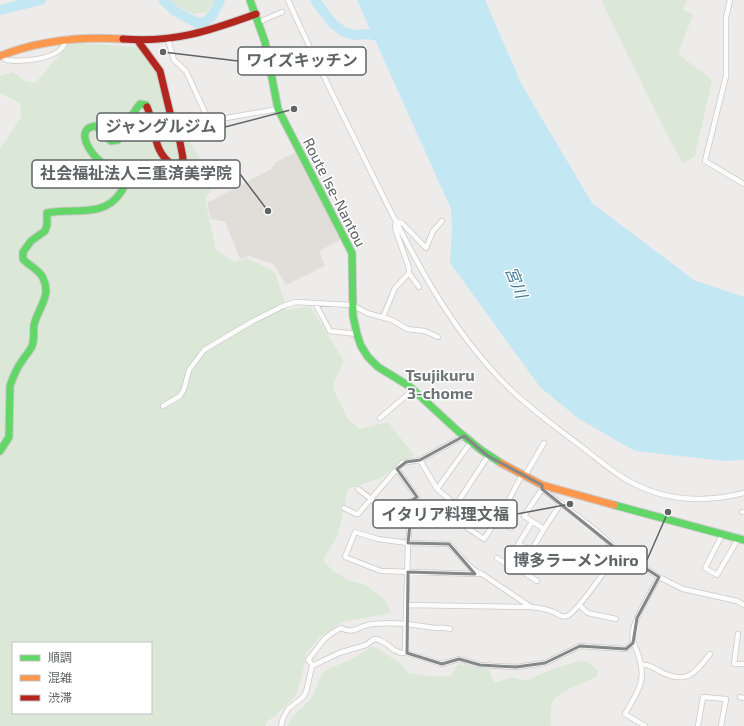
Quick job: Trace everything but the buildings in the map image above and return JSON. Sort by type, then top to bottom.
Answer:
[{"type":"street","name":"Route Ise-Nantou","points":[[250,0],[265,42],[278,109],[352,253],[354,268],[352,305],[355,328],[363,351],[373,363],[413,390],[488,456],[542,487],[741,540]]},
{"type":"street","points":[[288,0],[314,57],[396,221],[427,279],[441,303],[468,341],[502,382],[516,396],[536,412],[622,477],[654,493],[695,500],[744,493]]},
{"type":"street","points":[[730,0],[726,18],[726,76],[705,161],[717,170],[744,182]]},
{"type":"street","points":[[259,22],[282,12]]},
{"type":"street","points":[[1,56],[37,43],[67,38],[104,38],[138,41],[168,40],[205,32],[256,14]]},
{"type":"street","points":[[1,56],[6,60],[12,61],[38,59],[61,50],[67,38]]},
{"type":"street","points":[[168,40],[174,60],[186,71],[209,121],[278,109]]},
{"type":"street","points":[[0,451],[9,437],[10,392],[12,379],[19,364],[34,340],[35,321],[45,301],[46,294],[46,287],[42,278],[38,272],[24,261],[22,258],[22,253],[34,238],[45,232],[47,213],[56,210],[83,212],[102,209],[111,204],[126,185],[127,178],[125,172],[121,169],[112,168],[106,165],[94,156],[86,142],[85,135],[87,130],[92,126],[96,126],[111,141],[118,140],[124,134],[133,110],[140,104],[146,105],[150,112],[154,136],[160,152],[166,160],[174,166],[181,163],[183,158],[178,132],[172,121],[160,71],[138,41]]},
{"type":"street","points":[[396,221],[402,224],[426,248],[433,231],[442,221]]},
{"type":"street","points":[[383,317],[395,288],[409,273],[410,268],[395,228],[396,221]]},
{"type":"street","points":[[409,273],[419,287]]},
{"type":"street","points":[[163,406],[180,396],[184,389],[189,370],[204,350],[253,321],[283,306],[296,302],[352,305],[367,313],[383,317],[407,329],[425,331],[438,337]]},
{"type":"street","points":[[315,303],[330,331],[357,334]]},
{"type":"street","points":[[380,418],[413,390]]},
{"type":"street","points":[[344,508],[358,514],[402,463],[420,460],[464,436]]},
{"type":"street","points":[[437,490],[471,442]]},
{"type":"street","points":[[492,527],[476,513],[472,515],[466,527],[484,539],[492,527],[506,505],[523,476],[544,444]]},
{"type":"street","points":[[420,460],[437,490],[456,505],[488,456]]},
{"type":"street","points":[[358,489],[371,499],[387,516],[417,497],[397,469]]},
{"type":"street","points":[[544,529],[524,516],[542,487],[619,551],[659,577],[683,589],[737,601],[744,605]]},
{"type":"street","points":[[520,570],[561,503]]},
{"type":"street","points":[[400,508],[410,524],[408,543],[405,650],[407,653]]},
{"type":"street","points":[[499,516],[511,528]]},
{"type":"street","points":[[506,564],[532,522]]},
{"type":"street","points":[[478,574],[449,544],[408,543],[378,539],[355,532],[345,557],[381,571],[408,572],[478,574],[482,574],[532,607]]},
{"type":"street","points":[[722,535],[705,568],[717,575],[741,540]]},
{"type":"street","points":[[519,544],[531,551]]},
{"type":"street","points":[[407,605],[532,607],[547,609],[562,617],[567,616],[579,605],[619,551]]},
{"type":"street","points":[[496,558],[519,572],[520,570],[536,581]]},
{"type":"street","points":[[645,726],[625,714],[642,682],[639,655],[633,643],[633,630],[637,618],[659,577]]},
{"type":"street","points":[[737,601],[744,598]]},
{"type":"street","points":[[579,605],[588,613],[616,619]]},
{"type":"street","points":[[313,665],[308,660],[323,639],[330,633],[341,628],[349,632],[362,626],[373,624],[406,624],[436,628],[446,627],[450,629]]},
{"type":"street","points":[[738,634],[734,664],[744,664]]},
{"type":"street","points":[[281,726],[288,709],[303,698],[313,665],[339,653],[366,645],[374,639],[380,640],[401,654],[407,653],[442,664],[459,659],[480,665],[516,667],[545,663],[580,646],[626,649],[633,643]]},
{"type":"street","points":[[641,665],[648,664],[670,676],[679,678],[695,673],[710,654]]},
{"type":"street","points":[[698,726],[703,697],[726,699],[721,726]]},
{"type":"highlighted area","points":[[464,436],[488,456],[542,485],[542,489],[619,551],[659,577],[637,618],[633,643],[626,649],[580,646],[545,663],[516,667],[480,665],[459,659],[442,664],[407,653],[408,572],[475,574],[449,544],[408,543],[410,524],[400,508],[417,497],[397,469],[406,462],[420,460]]},
{"type":"shaded area","points":[[296,152],[331,219],[340,240],[319,251],[325,266],[286,285],[273,264],[249,256],[240,259],[225,222],[211,219],[207,203],[271,169],[276,162]]},
{"type":"green space","points":[[167,0],[214,0],[207,12],[193,14]]},
{"type":"green space","points":[[601,0],[687,0],[683,9],[693,15],[678,54],[712,80],[695,156],[683,163],[668,137]]},
{"type":"green space","points":[[71,42],[150,48],[177,114],[186,129],[190,142],[209,173],[214,186],[205,199],[216,250],[234,262],[247,258],[275,272],[287,310],[310,306],[344,361],[334,382],[333,390],[348,419],[360,429],[388,422],[414,455],[381,478],[348,489],[338,535],[323,560],[333,571],[349,580],[366,585],[385,600],[391,613],[342,622],[320,637],[306,653],[305,663],[296,695],[276,715],[266,722],[266,726],[0,726],[0,149],[21,117],[20,103],[0,93],[0,76],[13,72],[25,81],[35,83]]},
{"type":"green space","points":[[373,646],[400,663],[409,673],[429,676],[450,676],[458,664],[489,670],[494,683],[512,677],[527,681],[554,669],[582,661],[589,663],[598,671],[597,676],[567,690],[553,701],[551,710],[551,726],[288,726],[293,716],[311,698],[321,675],[326,670],[350,660]]},
{"type":"water","name":"宮川","points":[[357,0],[485,0],[522,85],[592,203],[694,280],[744,297],[744,460],[725,461],[635,451],[579,419],[540,387],[450,263],[452,230],[451,209]]},
{"type":"waterway","points":[[0,10],[41,0]]},
{"type":"waterway","points":[[163,0],[175,11],[197,23],[205,22],[212,16],[220,0]]},
{"type":"waterway","points":[[315,0],[332,23],[344,32],[355,35],[369,34],[385,38]]},
{"type":"traffic: fast","points":[[250,0],[265,42],[278,109],[352,253],[353,316],[361,346],[368,357],[378,367],[409,386],[459,432],[481,450],[501,463]]},
{"type":"traffic: fast","points":[[0,451],[9,437],[10,386],[18,367],[32,346],[34,325],[46,291],[43,278],[37,270],[23,259],[23,252],[31,241],[45,231],[47,225],[47,213],[97,209],[106,206],[121,192],[125,185],[125,172],[104,164],[97,159],[86,142],[86,131],[89,128],[96,126],[111,141],[118,140],[140,104],[146,105],[147,107]]},
{"type":"traffic: fast","points":[[614,505],[744,540]]},
{"type":"traffic: slow","points":[[0,56],[30,46],[60,40],[91,38],[123,39]]},
{"type":"traffic: slow","points":[[501,463],[542,485],[614,505]]},
{"type":"traffic: jam","points":[[123,39],[159,39],[191,34],[223,26],[256,14]]},
{"type":"traffic: jam","points":[[138,41],[160,71],[172,121],[178,132],[183,158],[181,163],[174,166],[161,154],[147,107]]},
{"type":"place","name":"ワイズキッチン","points":[[163,52]]},
{"type":"place","name":"ジャングルジム","points":[[294,109]]},
{"type":"place","name":"社会福祉法人三重済美学院","points":[[268,211]]},
{"type":"place","name":"イタリア料理文福","points":[[570,504]]},
{"type":"place","name":"博多ラーメンhiro","points":[[668,512]]},
{"type":"district","name":"Tsujikuru 3-chome","points":[[440,383]]}]
